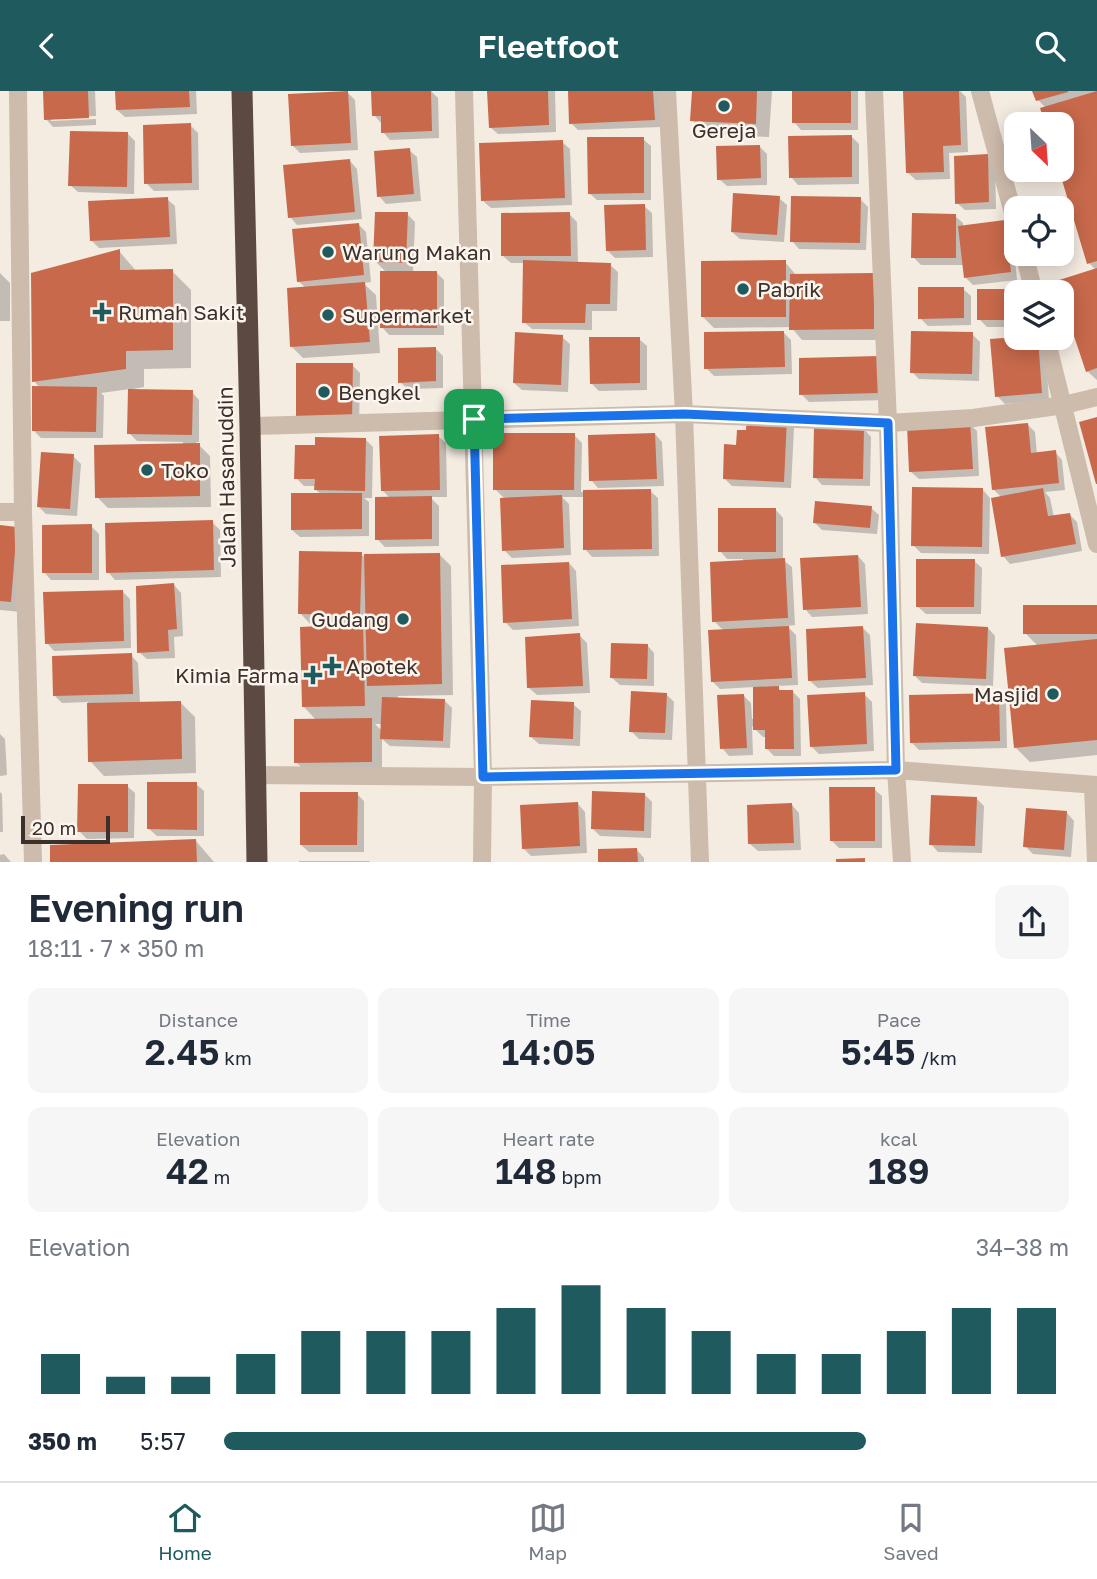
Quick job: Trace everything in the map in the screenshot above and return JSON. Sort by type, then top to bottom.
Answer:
[{"type":"highway","name":"Jalan Hasanuddin","points":[[242,91],[257,862]]},
{"type":"street","points":[[18,91],[23,512],[33,862]]},
{"type":"street","points":[[464,91],[483,777],[482,862]]},
{"type":"street","points":[[667,91],[684,414],[700,862]]},
{"type":"street","points":[[874,91],[888,423],[896,770],[902,862]]},
{"type":"street","points":[[980,91],[1008,196]]},
{"type":"street","points":[[1049,350],[1097,544]]},
{"type":"street","points":[[250,426],[684,414],[888,423],[973,418],[1064,405],[1097,397]]},
{"type":"street","points":[[0,513],[23,512]]},
{"type":"street","points":[[254,775],[483,777],[896,770],[1095,786],[1096,862]]},
{"type":"building","points":[[43,91],[88,91],[89,118],[44,120]]},
{"type":"building","points":[[115,91],[189,91],[190,107],[116,110]]},
{"type":"building","points":[[348,91],[351,143],[291,146],[288,94]]},
{"type":"building","points":[[371,91],[431,91],[432,131],[381,133],[381,116],[372,116]]},
{"type":"building","points":[[487,91],[548,91],[549,125],[489,128]]},
{"type":"building","points":[[568,91],[653,91],[655,120],[569,124]]},
{"type":"building","name":"Gereja","points":[[692,91],[757,91],[756,124],[690,121]]},
{"type":"building","points":[[792,91],[851,91],[851,123],[792,123]]},
{"type":"building","points":[[903,91],[959,91],[961,145],[943,146],[944,172],[906,173]]},
{"type":"building","points":[[1032,91],[1068,91],[1068,92],[1036,101]]},
{"type":"building","points":[[1097,91],[1097,261],[1087,264],[1074,220],[1074,196],[1067,196],[1063,182],[1074,182],[1074,112],[1041,112],[1040,108]]},
{"type":"building","points":[[191,123],[192,183],[144,184],[143,125]]},
{"type":"building","points":[[70,131],[128,132],[127,187],[68,186]]},
{"type":"building","points":[[852,135],[852,177],[789,178],[788,136]]},
{"type":"building","points":[[587,137],[644,137],[644,193],[588,194]]},
{"type":"building","points":[[563,140],[565,198],[481,201],[479,143]]},
{"type":"building","points":[[760,145],[761,178],[717,180],[716,146]]},
{"type":"building","points":[[410,148],[414,194],[377,197],[374,151]]},
{"type":"building","points":[[988,154],[989,202],[955,204],[954,156]]},
{"type":"building","name":"Warung Makan","points":[[350,159],[355,212],[288,218],[283,165]]},
{"type":"building","points":[[733,193],[780,196],[777,235],[731,232]]},
{"type":"building","points":[[791,196],[861,197],[860,243],[790,242]]},
{"type":"building","points":[[168,197],[170,237],[90,241],[88,201]]},
{"type":"building","points":[[645,204],[646,250],[606,251],[604,205]]},
{"type":"building","points":[[375,212],[408,212],[406,263],[373,262]]},
{"type":"building","points":[[570,212],[571,256],[501,256],[501,213]]},
{"type":"building","points":[[912,213],[956,214],[956,258],[911,258]]},
{"type":"building","points":[[1004,220],[1004,266],[1010,266],[1011,272],[964,278],[958,226]]},
{"type":"building","name":"Warung Makan","points":[[359,223],[364,275],[297,282],[292,229]]},
{"type":"building","name":"Rumah Sakit","points":[[120,249],[120,270],[173,269],[173,350],[126,351],[126,369],[32,382],[31,273]]},
{"type":"building","points":[[523,260],[611,263],[610,304],[586,304],[585,323],[522,323]]},
{"type":"building","name":"Pabrik","points":[[786,260],[786,317],[701,317],[701,261]]},
{"type":"building","points":[[1097,268],[1097,368],[1086,372],[1074,336],[1074,280],[1059,280]]},
{"type":"building","points":[[380,271],[437,271],[437,328],[380,328]]},
{"type":"building","name":"Pabrik","points":[[874,273],[874,329],[789,330],[790,274]]},
{"type":"building","name":"Supermarket","points":[[365,282],[370,342],[290,347],[287,288]]},
{"type":"building","points":[[918,287],[964,287],[964,318],[918,319]]},
{"type":"building","points":[[977,289],[1004,289],[1004,320],[977,320]]},
{"type":"building","points":[[784,331],[785,367],[704,369],[704,332]]},
{"type":"building","points":[[911,331],[973,332],[972,374],[910,373]]},
{"type":"building","points":[[515,332],[563,335],[561,385],[513,383]]},
{"type":"building","points":[[589,337],[640,337],[640,383],[590,384]]},
{"type":"building","points":[[1004,338],[1004,350],[1039,350],[1042,393],[995,397],[990,339]]},
{"type":"building","points":[[436,347],[436,381],[398,383],[398,348]]},
{"type":"building","points":[[879,356],[880,393],[799,395],[799,358]]},
{"type":"building","name":"Bengkel","points":[[296,363],[353,363],[352,420],[296,421]]},
{"type":"building","points":[[32,386],[97,387],[96,432],[32,431]]},
{"type":"building","points":[[128,389],[193,390],[192,435],[127,434]]},
{"type":"building","points":[[747,417],[787,418],[784,482],[723,479],[724,444],[736,445],[737,430],[746,430]]},
{"type":"building","points":[[1097,417],[1097,484],[1096,484],[1079,422]]},
{"type":"building","points":[[970,421],[973,469],[909,472],[907,425]]},
{"type":"building","points":[[1028,423],[1031,453],[1056,450],[1059,483],[992,490],[985,427]]},
{"type":"building","points":[[814,426],[864,427],[863,479],[813,478]]},
{"type":"building","points":[[493,433],[575,433],[574,490],[493,490]]},
{"type":"building","points":[[655,433],[657,479],[589,481],[588,435]]},
{"type":"building","points":[[439,434],[440,490],[381,491],[379,436]]},
{"type":"building","points":[[315,437],[366,438],[365,491],[314,490],[315,479],[294,479],[295,445],[315,445]]},
{"type":"building","name":"Toko","points":[[200,443],[200,496],[95,498],[94,445]]},
{"type":"building","points":[[41,452],[74,454],[70,509],[37,507]]},
{"type":"building","points":[[912,487],[983,488],[982,547],[911,546]]},
{"type":"building","points":[[1043,488],[1048,516],[1070,513],[1076,544],[1001,557],[991,498]]},
{"type":"building","points":[[651,489],[652,549],[583,550],[583,490]]},
{"type":"building","points":[[291,493],[362,493],[362,529],[291,530]]},
{"type":"building","points":[[562,495],[564,548],[502,551],[500,498]]},
{"type":"building","points":[[432,496],[432,539],[375,540],[375,497]]},
{"type":"building","points":[[815,501],[872,506],[870,528],[813,523]]},
{"type":"building","points":[[718,508],[776,508],[776,552],[718,552]]},
{"type":"building","points":[[213,520],[214,570],[106,573],[105,523]]},
{"type":"building","points":[[92,524],[92,573],[42,573],[42,525]]},
{"type":"building","points":[[0,525],[17,527],[11,602],[0,601]]},
{"type":"building","points":[[299,551],[362,552],[360,615],[298,614]]},
{"type":"building","name":"Gudang","points":[[440,553],[442,684],[367,686],[364,554]]},
{"type":"building","points":[[858,555],[861,607],[803,610],[800,558]]},
{"type":"building","points":[[785,558],[788,618],[712,622],[710,562]]},
{"type":"building","points":[[916,559],[975,559],[974,607],[916,607]]},
{"type":"building","points":[[569,562],[572,619],[503,623],[501,565]]},
{"type":"building","points":[[174,583],[177,629],[168,630],[169,651],[137,653],[136,586]]},
{"type":"building","points":[[123,590],[124,641],[45,644],[43,592]]},
{"type":"building","points":[[1023,605],[1097,605],[1097,634],[1023,634]]},
{"type":"building","points":[[916,623],[988,627],[986,679],[913,676]]},
{"type":"building","name":"Apotek","points":[[363,624],[365,706],[302,707],[300,627]]},
{"type":"building","points":[[789,626],[792,678],[711,682],[708,630]]},
{"type":"building","points":[[863,626],[866,678],[808,681],[806,629]]},
{"type":"building","points":[[580,633],[583,686],[527,688],[525,637]]},
{"type":"building","name":"Masjid","points":[[1097,639],[1097,740],[1014,748],[1004,648]]},
{"type":"building","points":[[611,643],[648,644],[647,679],[610,678]]},
{"type":"building","points":[[132,653],[133,694],[53,696],[52,656]]},
{"type":"building","points":[[779,686],[779,690],[793,690],[794,749],[765,749],[765,730],[753,730],[753,687]]},
{"type":"building","points":[[631,691],[667,693],[665,733],[629,732]]},
{"type":"building","points":[[865,692],[867,744],[810,747],[807,695]]},
{"type":"building","points":[[999,693],[1000,741],[910,743],[909,695]]},
{"type":"building","points":[[744,694],[747,748],[720,749],[717,695]]},
{"type":"building","points":[[382,697],[445,699],[443,741],[380,739]]},
{"type":"building","points":[[531,700],[574,702],[573,739],[529,737]]},
{"type":"building","points":[[181,701],[182,759],[88,762],[87,703]]},
{"type":"building","points":[[372,718],[372,762],[294,763],[294,719]]},
{"type":"building","points":[[147,782],[197,782],[197,830],[147,829]]},
{"type":"building","points":[[78,784],[128,784],[128,832],[77,832]]},
{"type":"building","points":[[829,787],[875,787],[875,841],[830,841]]},
{"type":"building","points":[[592,791],[645,793],[644,831],[591,829]]},
{"type":"building","points":[[300,792],[358,792],[357,845],[300,845]]},
{"type":"building","points":[[931,795],[977,797],[975,846],[929,845]]},
{"type":"building","points":[[578,802],[580,846],[522,849],[520,805]]},
{"type":"building","points":[[792,803],[794,843],[748,844],[747,805]]},
{"type":"building","points":[[1026,808],[1067,811],[1064,850],[1023,847]]},
{"type":"building","points":[[196,839],[197,862],[50,862],[50,845]]},
{"type":"building","points":[[637,848],[638,862],[598,862],[598,849]]},
{"type":"building","points":[[865,858],[865,862],[836,862],[836,859]]},
{"type":"place","name":"Gereja","points":[[724,106]]},
{"type":"place","name":"Warung Makan","points":[[328,252]]},
{"type":"place","name":"Pabrik","points":[[743,289]]},
{"type":"place","name":"Rumah Sakit","points":[[102,312]]},
{"type":"place","name":"Supermarket","points":[[328,315]]},
{"type":"place","name":"Bengkel","points":[[324,392]]},
{"type":"place","name":"Toko","points":[[147,470]]},
{"type":"place","name":"Gudang","points":[[403,619]]},
{"type":"place","name":"Apotek","points":[[332,666]]},
{"type":"place","name":"Kimia Farma","points":[[313,675]]},
{"type":"place","name":"Masjid","points":[[1053,694]]},
{"type":"route","points":[[684,414],[888,423],[896,770],[483,777],[474,419],[684,414]]}]
